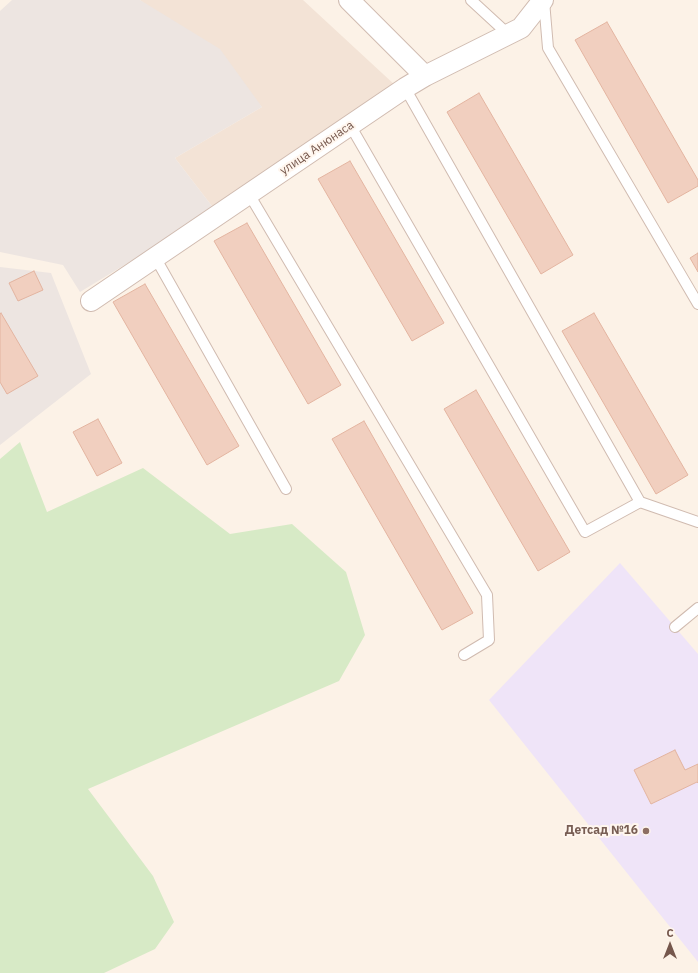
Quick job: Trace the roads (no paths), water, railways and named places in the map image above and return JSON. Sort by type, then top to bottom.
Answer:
[{"type":"street","points":[[349,0],[425,76]]},
{"type":"street","name":"улица Анюнаса","points":[[91,301],[406,88],[425,76],[521,28],[543,0]]},
{"type":"lane","points":[[471,0],[508,35]]},
{"type":"lane","points":[[543,0],[548,48],[698,304]]},
{"type":"lane","points":[[406,88],[640,502],[698,522]]},
{"type":"lane","points":[[350,125],[585,532],[640,502]]},
{"type":"lane","points":[[249,194],[487,595],[490,640],[464,655]]},
{"type":"lane","points":[[155,257],[286,489]]},
{"type":"lane","points":[[675,627],[698,608]]},
{"type":"place","name":"Детсад №16","points":[[646,831]]}]
